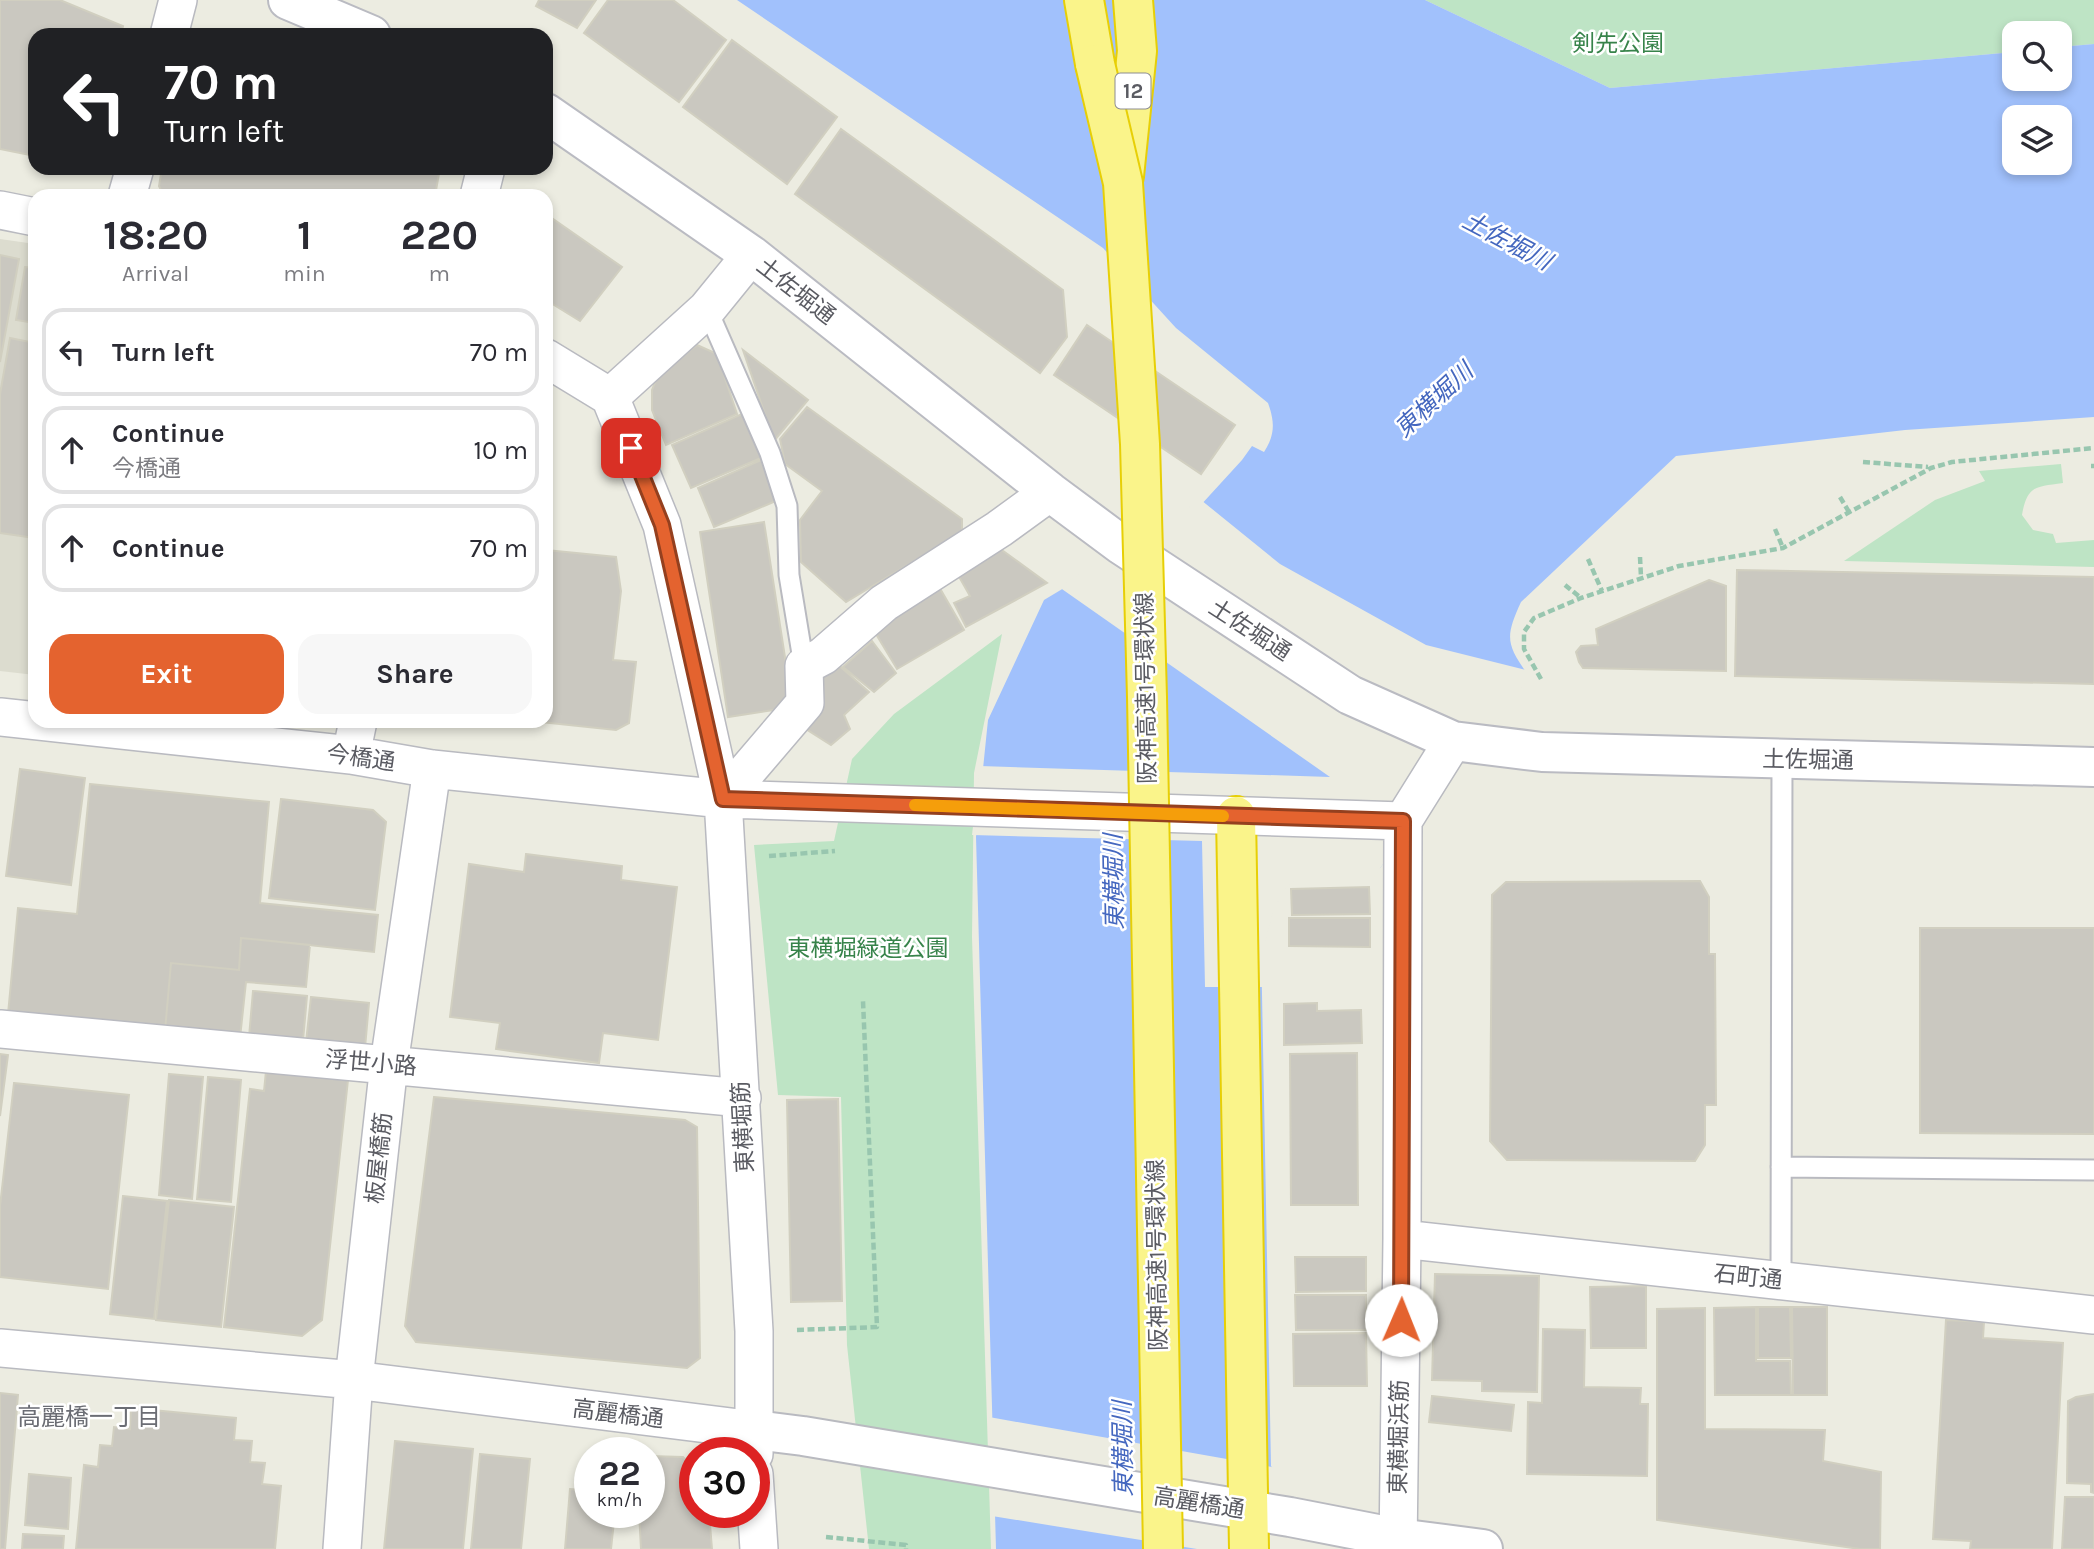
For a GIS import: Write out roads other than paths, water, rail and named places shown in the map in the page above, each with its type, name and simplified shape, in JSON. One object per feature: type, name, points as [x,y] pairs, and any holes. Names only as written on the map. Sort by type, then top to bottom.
[{"type":"highway","name":"阪神高速1号環状線","points":[[1084,0],[1095,64],[1123,183],[1140,457],[1163,1549]]},
{"type":"highway","name":"12","points":[[1123,183],[1137,51],[1133,0]]},
{"type":"highway","points":[[1236,816],[1249,1549]]},
{"type":"main road","points":[[289,0],[355,28]]},
{"type":"main road","name":"土佐堀通","points":[[553,118],[751,255],[1050,492],[1120,544],[1350,695],[1453,741],[1518,750],[1782,760],[2094,767]]},
{"type":"main road","name":"高麗橋通","points":[[770,1440],[1290,1517],[1398,1543],[1483,1549]]},
{"type":"street","points":[[171,28],[178,0]]},
{"type":"street","points":[[0,210],[28,216]]},
{"type":"street","points":[[553,362],[610,397],[708,309],[751,255]]},
{"type":"street","name":"東横堀筋","points":[[610,397],[662,525],[723,799],[754,1331],[765,1437]]},
{"type":"street","points":[[723,799],[805,703],[804,666],[823,656],[884,603],[999,529],[1050,492]]},
{"type":"street","name":"今橋通","points":[[0,718],[28,720]]},
{"type":"street","name":"今橋通","points":[[178,728],[355,738],[432,769],[723,799],[1236,816]]},
{"type":"street","points":[[1236,816],[1326,818],[1403,829],[1453,741]]},
{"type":"street","name":"板屋橋筋","points":[[342,1549],[354,1380],[389,1064],[432,769]]},
{"type":"street","name":"東横堀浜筋","points":[[1398,1543],[1403,829]]},
{"type":"street","name":"浮世小路","points":[[0,1029],[741,1098]]},
{"type":"street","name":"石町通","points":[[1402,1239],[2094,1315]]},
{"type":"street","name":"高麗橋通","points":[[0,1348],[354,1380],[751,1437]]},
{"type":"street","points":[[758,1528],[759,1549]]},
{"type":"lane","points":[[708,309],[770,453],[788,506],[789,575],[804,666]]},
{"type":"lane","points":[[1781,1280],[1782,760]]},
{"type":"lane","points":[[1781,1167],[2094,1170]]},
{"type":"water","points":[[737,0],[1425,0],[1610,88],[2002,53],[2002,91],[2072,91],[2072,46],[2094,44],[2094,417],[1905,430],[1676,456],[1521,602],[1512,624],[1510,640],[1515,655],[1528,675],[1380,868],[1296,876],[1279,891],[1261,941],[1271,1466],[1285,1486],[1285,1549],[996,1549],[976,837],[988,720],[1044,600],[1199,507],[1252,446],[1264,452],[1270,440],[1273,428],[1268,403],[1176,328],[1103,248]]},
{"type":"district","name":"高麗橋一丁目","points":[[89,1417]]},
{"type":"park label","name":"剣先公園","points":[[1618,43]]},
{"type":"park label","name":"東横堀緑道公園","points":[[868,948]]},
{"type":"water label","name":"土佐堀川","points":[[1507,241]]},
{"type":"water label","name":"東横堀川","points":[[1434,400]]},
{"type":"water label","name":"東横堀川","points":[[1114,882]]},
{"type":"water label","name":"東横堀川","points":[[1123,1449]]}]
